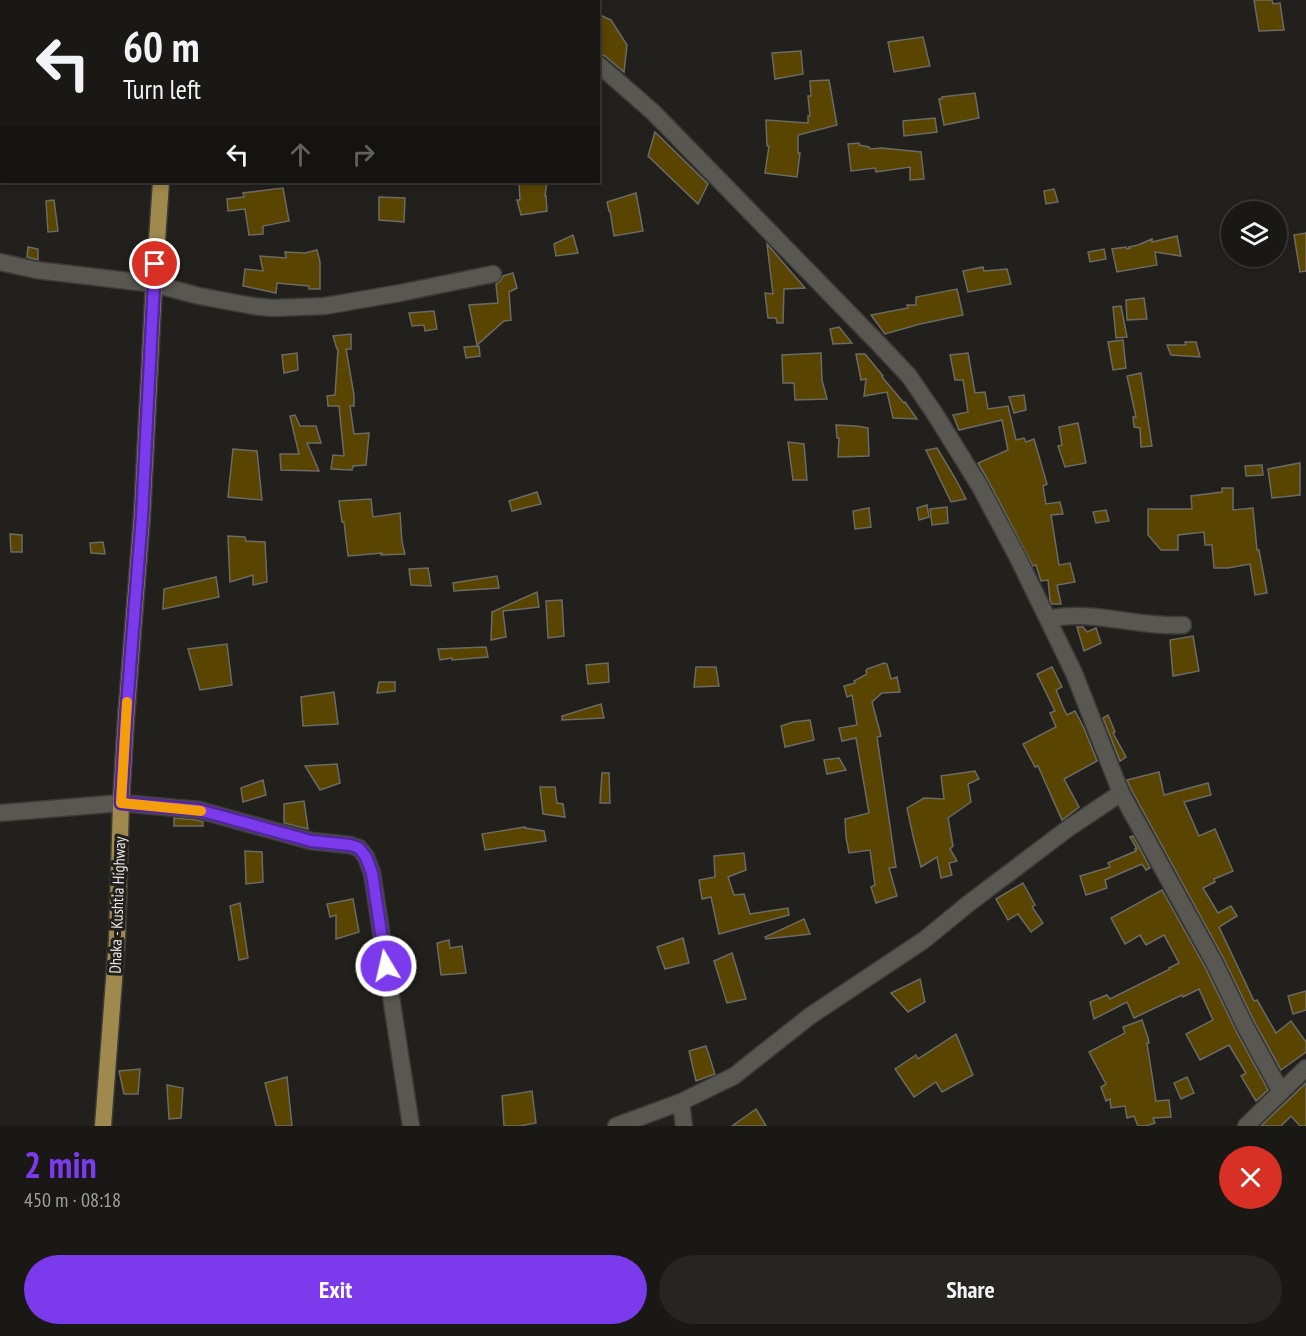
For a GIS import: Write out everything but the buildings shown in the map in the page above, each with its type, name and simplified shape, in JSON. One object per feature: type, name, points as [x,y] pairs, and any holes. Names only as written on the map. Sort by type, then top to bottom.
[{"type":"main road","name":"Dhaka - Kushtia Highway","points":[[103,1126],[117,940],[121,803],[142,516],[161,183]]},
{"type":"street","points":[[600,66],[653,112],[836,299],[909,376],[935,414],[979,485],[1017,556],[1074,674],[1121,793],[1210,954],[1245,1026],[1281,1092]]},
{"type":"street","points":[[0,262],[36,270],[154,284],[199,296],[273,308],[325,306],[493,274]]},
{"type":"street","points":[[1048,620],[1078,616],[1155,625],[1183,625]]},
{"type":"street","points":[[616,1126],[681,1102],[735,1076],[810,1016],[924,940],[1070,827],[1121,793]]},
{"type":"street","points":[[0,813],[121,803],[199,810],[311,841],[359,848],[366,857],[372,873],[411,1126]]},
{"type":"street","points":[[1246,1126],[1306,1068]]},
{"type":"street","points":[[681,1102],[684,1126]]},
{"type":"slow traffic","points":[[127,702],[121,803],[201,811]]},
{"type":"route","points":[[155,264],[142,516],[121,803],[199,810],[311,841],[359,848],[366,857],[372,873],[386,966]]}]
